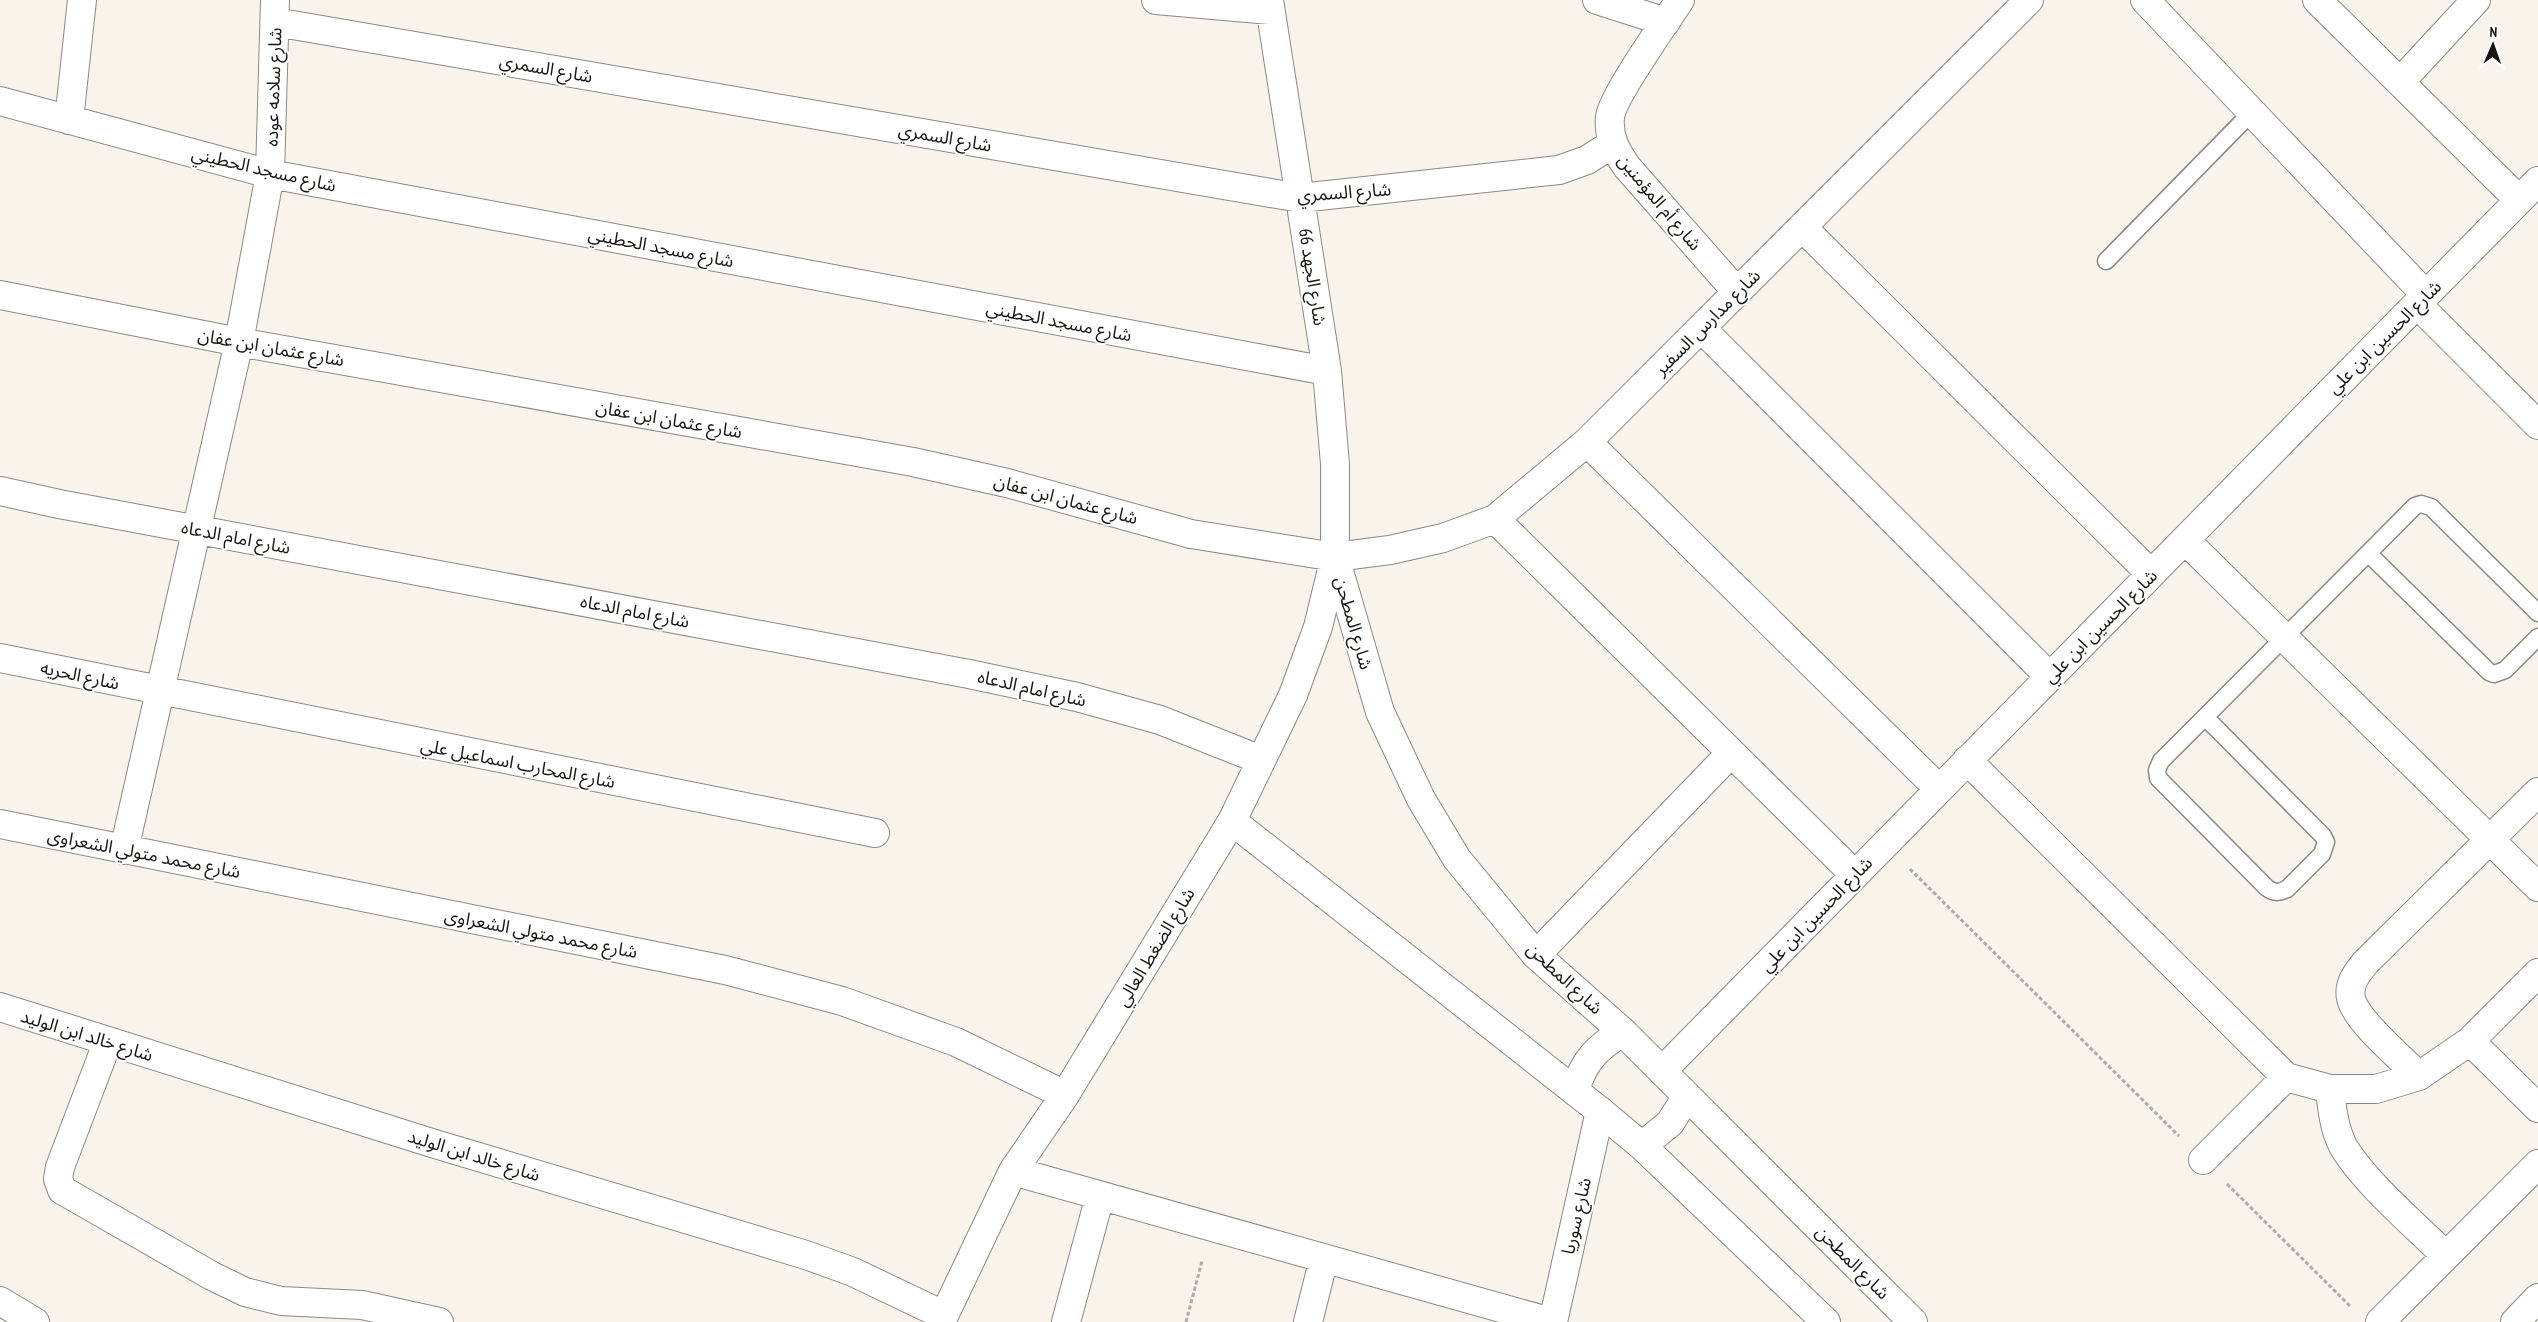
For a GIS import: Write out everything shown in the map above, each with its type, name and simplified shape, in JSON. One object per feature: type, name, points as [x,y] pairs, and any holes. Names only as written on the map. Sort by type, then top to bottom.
[{"type":"street","points":[[69,120],[82,0]]},
{"type":"street","points":[[1156,0],[1270,5]]},
{"type":"street","name":"شارع مدارس السفير","points":[[1335,557],[1390,550],[1443,538],[1495,520],[1587,442],[2029,0]]},
{"type":"street","points":[[2145,0],[2252,112],[2538,425]]},
{"type":"street","points":[[2317,0],[2519,200]]},
{"type":"street","points":[[2400,82],[2476,0]]},
{"type":"street","points":[[1601,1],[1673,11]]},
{"type":"street","name":"شارع الجهد 66","points":[[1270,5],[1327,371],[1335,464],[1335,557]]},
{"type":"street","name":"شارع السمري","points":[[275,11],[1300,198],[1559,170],[1587,160],[1612,144]]},
{"type":"street","name":"شارع سلامه عوده","points":[[124,850],[239,342],[270,174],[275,11]]},
{"type":"street","name":"شارع أم المؤمنين","points":[[1673,11],[1622,90],[1610,116],[1612,144],[1627,167],[1737,292]]},
{"type":"street","name":"شارع مسجد الحطيني","points":[[0,102],[270,174],[1327,371]]},
{"type":"street","name":"شارع الحسين ابن علي","points":[[1662,1071],[2538,181]]},
{"type":"street","points":[[1802,227],[2151,574]]},
{"type":"street","name":"شارع عثمان ابن عفان","points":[[0,295],[239,342],[913,462],[1099,507],[1191,534],[1335,557]]},
{"type":"street","points":[[1701,328],[2050,677]]},
{"type":"street","points":[[1587,442],[1939,789]]},
{"type":"street","name":"شارع امام الدعاه","points":[[0,491],[197,530],[959,672],[1077,697],[1160,720],[1261,760]]},
{"type":"street","points":[[1495,520],[1854,875]]},
{"type":"street","points":[[2185,540],[2538,887]]},
{"type":"street","name":"شارع الضغط العالي","points":[[942,1318],[1013,1171],[1065,1095],[1232,821],[1293,695],[1315,636],[1335,557]]},
{"type":"street","name":"شارع المطحن","points":[[1335,557],[1380,712],[1420,799],[1457,859],[1536,955],[1622,1032],[1913,1322]]},
{"type":"street","name":"شارع الحريه","points":[[0,658],[160,692]]},
{"type":"street","name":"شارع المحارب اسماعيل علي","points":[[160,692],[875,833]]},
{"type":"street","points":[[1536,955],[1731,753]]},
{"type":"street","points":[[1967,760],[2286,1077],[2330,1090],[2376,1089],[2419,1076],[2470,1040],[2538,973]]},
{"type":"street","points":[[2419,1076],[2356,1013],[2350,996],[2353,977],[2538,792]]},
{"type":"street","points":[[1232,821],[1575,1090],[1642,1146],[1826,1322]]},
{"type":"street","name":"شارع محمد متولي الشعراوى","points":[[0,824],[725,970],[842,1000],[956,1042],[1065,1095]]},
{"type":"street","name":"شارع خالد ابن الوليد","points":[[0,1007],[435,1144],[806,1255],[872,1280],[942,1318]]},
{"type":"street","points":[[1575,1090],[1581,1070],[1594,1053],[1607,1041],[1622,1032]]},
{"type":"street","points":[[2470,1040],[2538,1108]]},
{"type":"street","points":[[108,1041],[60,1167],[58,1179],[62,1190],[212,1276],[245,1292],[280,1301],[362,1305],[439,1322]]},
{"type":"street","points":[[2203,1160],[2286,1077]]},
{"type":"street","points":[[2330,1090],[2333,1117],[2343,1144],[2358,1168],[2446,1256]]},
{"type":"street","points":[[1642,1146],[1670,1123],[1687,1096]]},
{"type":"street","name":"شارع سوريا","points":[[1552,1322],[1600,1111]]},
{"type":"street","points":[[2380,1322],[2538,1164]]},
{"type":"street","points":[[1013,1171],[1552,1322]]},
{"type":"street","points":[[1066,1322],[1100,1196]]},
{"type":"street","points":[[1308,1322],[1324,1258]]},
{"type":"street","points":[[2514,1322],[2538,1298]]},
{"type":"street","points":[[0,1301],[35,1322]]},
{"type":"lane","points":[[2106,261],[2252,112]]},
{"type":"lane","points":[[2205,717],[2323,836],[2326,842],[2322,854],[2287,889],[2280,892],[2273,892],[2266,888],[2158,778],[2157,770],[2161,761],[2415,506],[2426,504],[2538,613]]},
{"type":"lane","points":[[2368,552],[2494,674],[2505,670],[2538,638]]},
{"type":"path","points":[[1885,844],[2352,1308]]},
{"type":"path","points":[[1186,1322],[1211,1226]]}]
